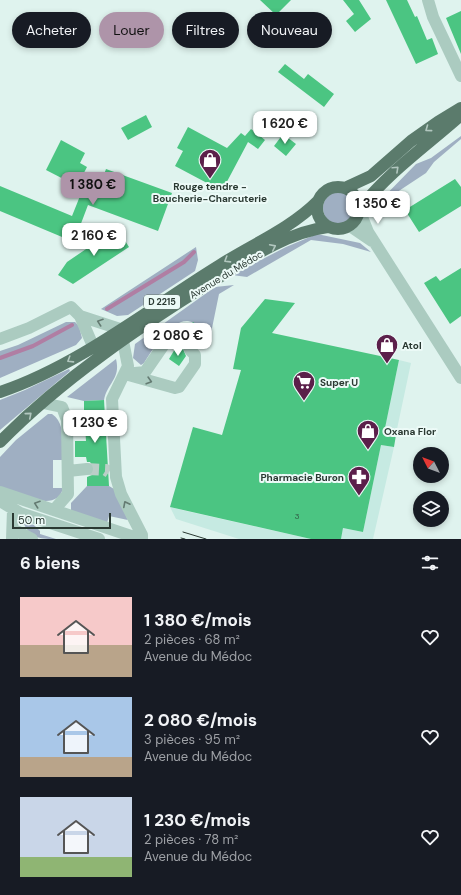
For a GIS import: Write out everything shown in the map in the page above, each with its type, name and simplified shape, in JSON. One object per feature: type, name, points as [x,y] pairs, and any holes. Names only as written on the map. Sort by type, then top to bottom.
[{"type":"main road","points":[[461,108],[438,122],[411,142],[371,176],[345,188],[331,188],[325,192],[318,201],[317,213],[324,224],[336,230],[350,226],[354,222],[360,210],[390,175],[461,115]]},
{"type":"main road","points":[[345,188],[356,196],[360,210]]},
{"type":"main road","name":"Avenue du Médoc","points":[[0,392],[64,364],[235,255],[285,228],[303,216],[318,201]]},
{"type":"main road","name":"Avenue du Médoc","points":[[0,442],[74,377],[195,292],[250,259],[294,237],[312,230],[328,227]]},
{"type":"street","points":[[428,0],[433,17],[461,76]]},
{"type":"street","points":[[360,210],[368,232],[461,378]]},
{"type":"street","points":[[350,226],[371,240],[378,248]]},
{"type":"street","points":[[0,339],[29,328],[71,307],[80,316],[93,346]]},
{"type":"street","points":[[80,316],[120,329]]},
{"type":"street","points":[[125,374],[145,372],[165,343],[173,340],[179,343]]},
{"type":"street","points":[[0,492],[141,539],[142,535],[112,475],[109,418],[112,396],[128,366],[124,341]]},
{"type":"street","points":[[125,374],[179,388],[195,364],[195,355],[190,350]]},
{"type":"street","points":[[43,403],[62,406],[67,420],[68,494],[54,510]]},
{"type":"street","points":[[67,420],[85,419]]},
{"type":"street","points":[[68,471],[87,469]]},
{"type":"street","points":[[0,501],[13,510],[99,539]]},
{"type":"street","points":[[13,510],[12,536],[32,539]]},
{"type":"shaded area","points":[[461,136],[461,139],[434,162],[426,173],[373,208],[416,164],[431,158]]},
{"type":"shaded area","points":[[336,192],[342,192],[352,199],[355,208],[354,214],[348,221],[342,224],[336,224],[326,217],[323,211],[323,205],[330,195]]},
{"type":"shaded area","points":[[317,234],[360,243],[371,252],[343,244],[311,240],[247,277],[232,275],[286,247]]},
{"type":"shaded area","points":[[196,247],[198,260],[195,271],[128,315],[117,316],[101,309]]},
{"type":"shaded area","points":[[234,285],[219,294],[211,333],[197,324],[188,321],[182,322],[169,330],[144,363],[141,365],[133,358],[135,344],[215,287]]},
{"type":"shaded area","points":[[66,322],[75,322],[79,326],[82,338],[76,345],[0,378],[0,351],[18,345]]},
{"type":"shaded area","points":[[116,359],[117,371],[104,400],[84,401],[67,397]]},
{"type":"shaded area","points":[[399,360],[411,363],[397,429],[385,427]]},
{"type":"shaded area","points":[[69,369],[70,371],[0,430],[0,400]]},
{"type":"shaded area","points":[[48,414],[52,414],[56,418],[62,435],[63,460],[53,460],[53,488],[63,488],[59,496],[53,500],[35,500],[0,487],[0,457],[16,440]]},
{"type":"shaded area","points":[[381,445],[394,447],[373,539],[341,539],[343,528],[363,532]]},
{"type":"shaded area","points":[[87,486],[109,486],[114,489],[128,520],[109,516],[107,523],[71,512],[71,503]]},
{"type":"shaded area","points":[[170,507],[311,539],[239,539],[176,519]]},
{"type":"shaded area","points":[[24,524],[34,525],[40,531],[40,534],[56,539],[37,537],[30,533]]},
{"type":"building","points":[[260,0],[291,0],[279,12],[273,12]]},
{"type":"building","points":[[343,0],[359,0],[371,19],[355,32],[346,21],[354,14]]},
{"type":"building","points":[[386,0],[407,0],[415,17],[417,16],[427,40],[432,38],[438,54],[416,64]]},
{"type":"building","points":[[461,11],[461,54],[446,18]]},
{"type":"building","points":[[285,64],[304,79],[308,74],[334,94],[324,107],[278,72]]},
{"type":"building","points":[[146,115],[152,127],[128,140],[121,128]]},
{"type":"building","points":[[188,127],[227,148],[241,133],[245,136],[251,129],[265,140],[258,149],[248,142],[222,191],[175,166],[183,151],[177,148]]},
{"type":"building","points":[[283,134],[296,144],[286,156],[274,146]]},
{"type":"building","points":[[61,140],[85,153],[80,163],[87,167],[77,186],[46,170]]},
{"type":"building","points":[[106,169],[172,193],[158,231],[88,205],[74,242],[0,211],[0,186],[72,216],[84,186],[98,191]]},
{"type":"building","points":[[455,179],[461,187],[461,206],[419,232],[405,210]]},
{"type":"building","points":[[117,228],[129,247],[73,284],[58,275],[67,262]]},
{"type":"building","points":[[461,268],[461,316],[450,324],[424,283],[436,276],[440,281]]},
{"type":"building","points":[[265,299],[295,303],[272,333],[399,360],[385,428],[397,429],[394,447],[381,445],[363,532],[343,528],[341,539],[311,539],[170,507],[193,427],[222,435],[241,370],[233,369],[241,328]]},
{"type":"building","points":[[193,322],[204,330],[194,344],[186,344],[183,337]]},
{"type":"building","points":[[175,349],[183,349],[186,356],[179,366],[169,359]]},
{"type":"building","points":[[104,400],[109,486],[87,486],[87,477],[92,475],[94,468],[90,462],[87,462],[86,457],[75,457],[75,441],[86,441],[85,426],[92,422],[91,415],[84,412],[84,401]]},
{"type":"waterway","points":[[107,309],[184,262],[194,252]]},
{"type":"waterway","points":[[0,358],[33,346],[72,325]]},
{"type":"tunnel","points":[[85,419],[106,418]]},
{"type":"tunnel","points":[[87,469],[106,470],[109,472]]},
{"type":"tram line","points":[[183,532],[206,539]]},
{"type":"tram line","points":[[181,538],[185,539]]},
{"type":"place","name":"Rouge tendre - Boucherie-Charcuterie","points":[[210,180]]},
{"type":"place","name":"Atol","points":[[387,364]]},
{"type":"place","name":"Super U","points":[[304,402]]},
{"type":"place","name":"Oxana Flor","points":[[368,450]]},
{"type":"place","name":"Pharmacie Buron","points":[[359,496]]}]
